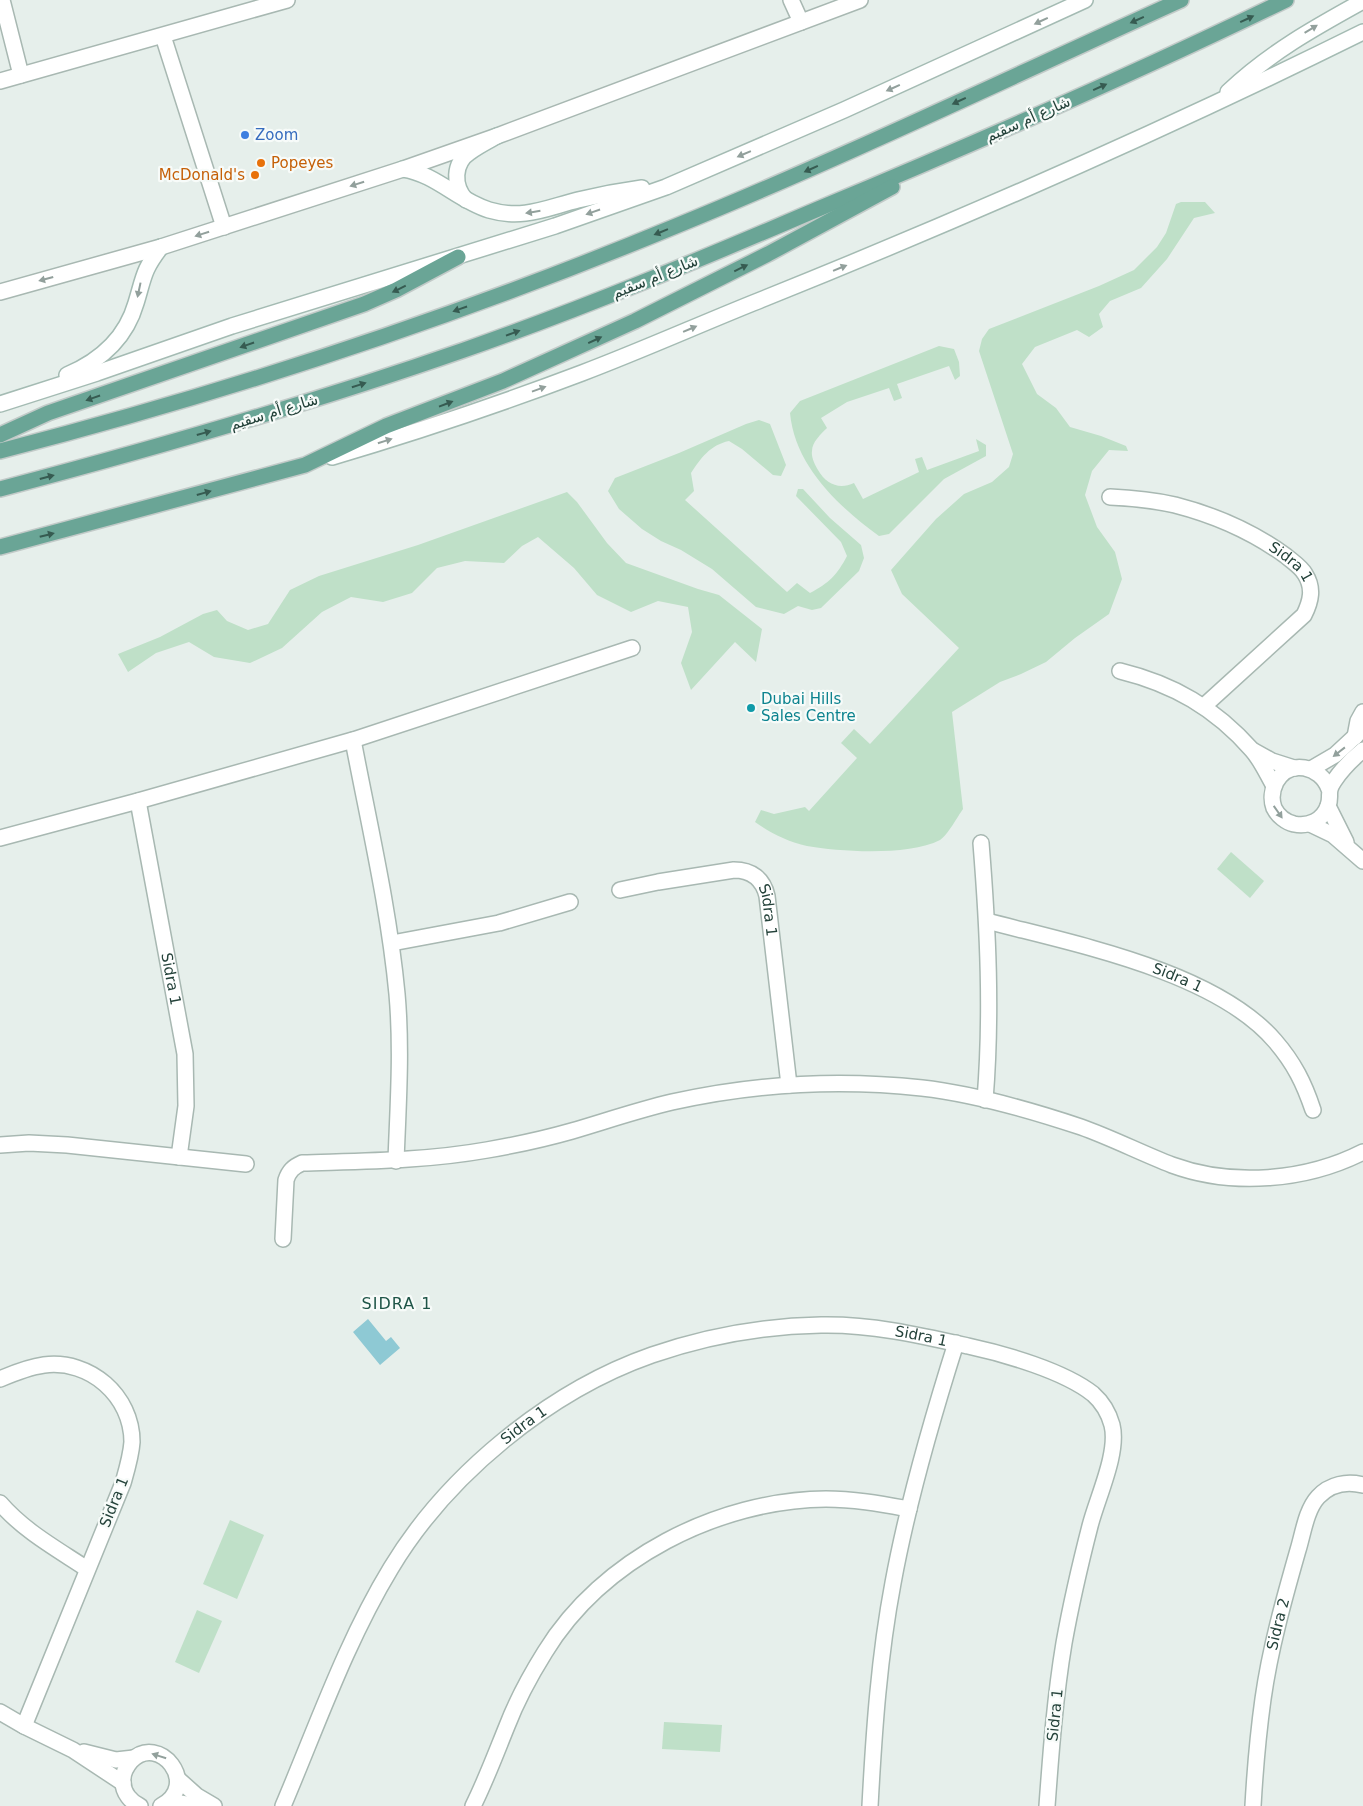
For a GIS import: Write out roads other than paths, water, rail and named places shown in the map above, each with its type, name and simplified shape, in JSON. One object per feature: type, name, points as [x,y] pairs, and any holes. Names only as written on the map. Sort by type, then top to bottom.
[{"type":"main road","points":[[0,451],[203,395],[368,342],[582,264],[860,147],[1182,0]]},
{"type":"main road","name":"شارع أم سقيم","points":[[0,489],[145,450],[285,409],[465,350],[644,283],[1023,122],[1286,0]]},
{"type":"main road","points":[[0,547],[305,465],[386,426],[503,380],[635,321],[830,222],[950,154]]},
{"type":"main road","points":[[0,435],[57,410],[364,304],[404,286],[458,257]]},
{"type":"street","points":[[2,0],[22,75]]},
{"type":"street","points":[[0,81],[287,0]]},
{"type":"street","points":[[791,0],[801,22]]},
{"type":"street","points":[[0,292],[162,248],[403,169],[497,136],[860,0]]},
{"type":"street","points":[[0,404],[242,323],[555,226],[666,187],[836,114],[1085,0]]},
{"type":"street","points":[[1218,102],[1278,50],[1323,22],[1363,1]]},
{"type":"street","points":[[305,465],[487,408],[654,345],[972,212],[1218,102],[1363,32]]},
{"type":"street","points":[[163,36],[224,227]]},
{"type":"street","points":[[1324,52],[1363,44]]},
{"type":"street","points":[[467,201],[459,190],[457,183],[456,176],[460,162],[469,152],[497,136]]},
{"type":"street","points":[[403,169],[424,174],[467,201],[498,212],[521,214],[544,210],[598,195],[666,187]]},
{"type":"street","points":[[36,393],[53,381],[93,362],[118,338],[134,310],[144,274],[162,248]]},
{"type":"street","name":"Sidra 1","points":[[1110,497],[1146,499],[1173,504],[1227,522],[1277,550],[1306,575],[1310,584],[1311,595],[1304,615],[1204,706]]},
{"type":"street","points":[[0,838],[353,740],[632,648]]},
{"type":"street","points":[[1120,671],[1155,681],[1189,696],[1204,706],[1253,750],[1272,761],[1294,768],[1311,769],[1317,772],[1326,782],[1330,800],[1324,814],[1310,824],[1289,823],[1274,808],[1272,797],[1274,786],[1278,778],[1294,768]]},
{"type":"street","points":[[1311,769],[1335,755],[1359,733],[1358,721],[1363,712]]},
{"type":"street","points":[[353,740],[392,944],[400,1070],[396,1161]]},
{"type":"street","points":[[1253,750],[1274,786]]},
{"type":"street","points":[[1329,789],[1344,768],[1363,750]]},
{"type":"street","name":"Sidra 1","points":[[138,801],[185,1054],[186,1106],[179,1157]]},
{"type":"street","points":[[1328,806],[1339,830],[1358,856]]},
{"type":"street","points":[[1310,824],[1333,835],[1358,856]]},
{"type":"street","points":[[981,843],[987,921],[989,1034],[985,1100]]},
{"type":"street","name":"Sidra 1","points":[[620,890],[734,870],[743,870],[760,879],[765,887],[767,896],[789,1085]]},
{"type":"street","points":[[392,944],[499,923],[570,902]]},
{"type":"street","name":"Sidra 1","points":[[987,921],[1126,959],[1184,981],[1220,998],[1256,1022],[1274,1040],[1290,1060],[1303,1082],[1313,1110]]},
{"type":"street","points":[[283,1239],[286,1180],[294,1166],[302,1163],[396,1161],[485,1150],[574,1130],[623,1114],[673,1102],[731,1091],[789,1085],[859,1084],[925,1088],[985,1100],[1034,1112],[1081,1128],[1174,1166],[1220,1176],[1267,1178],[1298,1174],[1328,1166],[1363,1152]]},
{"type":"street","points":[[0,1145],[67,1145],[246,1164]]},
{"type":"street","name":"Sidra 1","points":[[284,1806],[368,1608],[393,1564],[422,1523],[456,1485],[492,1450],[570,1395],[609,1373],[650,1356],[692,1343],[736,1333],[780,1327],[824,1325],[868,1327],[912,1333],[985,1350],[1052,1372],[1094,1395],[1105,1408],[1112,1424],[1114,1442],[1111,1459],[1091,1523],[1064,1643],[1056,1703],[1047,1806]]},
{"type":"street","name":"Sidra 1","points":[[870,1806],[881,1659],[893,1584],[909,1509],[939,1398],[956,1344]]},
{"type":"street","name":"Sidra 1","points":[[0,1379],[19,1371],[45,1365],[63,1365],[85,1371],[98,1378],[120,1399],[128,1419],[132,1440],[130,1462],[123,1483],[24,1726]]},
{"type":"street","name":"Sidra 2","points":[[1253,1806],[1256,1755],[1263,1698],[1291,1576],[1310,1510],[1317,1498],[1328,1489],[1341,1483],[1363,1485]]},
{"type":"street","points":[[473,1806],[525,1686],[546,1650],[572,1616],[602,1585],[636,1559],[672,1537],[709,1521],[747,1509],[786,1502],[826,1499],[866,1501],[909,1509]]},
{"type":"street","points":[[0,1504],[38,1537],[87,1569]]},
{"type":"street","points":[[0,1712],[73,1750],[116,1760],[134,1758],[145,1754],[156,1754],[167,1758],[174,1767],[178,1779],[173,1797],[163,1805]]},
{"type":"street","points":[[73,1750],[129,1798]]},
{"type":"street","points":[[129,1798],[124,1773],[134,1758]]},
{"type":"street","points":[[178,1779],[197,1796],[214,1806]]},
{"type":"street","points":[[478,1806],[482,1786]]},
{"type":"street","points":[[163,1805],[180,1803],[197,1806]]},
{"type":"water","points":[[368,1319],[386,1341],[391,1337],[400,1348],[380,1365],[353,1332]]},
{"type":"place","name":"Zoom","points":[[245,135]]},
{"type":"place","name":"Popeyes","points":[[261,163]]},
{"type":"place","name":"McDonald's","points":[[255,175]]},
{"type":"place","name":"Dubai Hills Sales Centre","points":[[751,708]]},
{"type":"district","name":"SIDRA 1","points":[[397,1303]]}]
